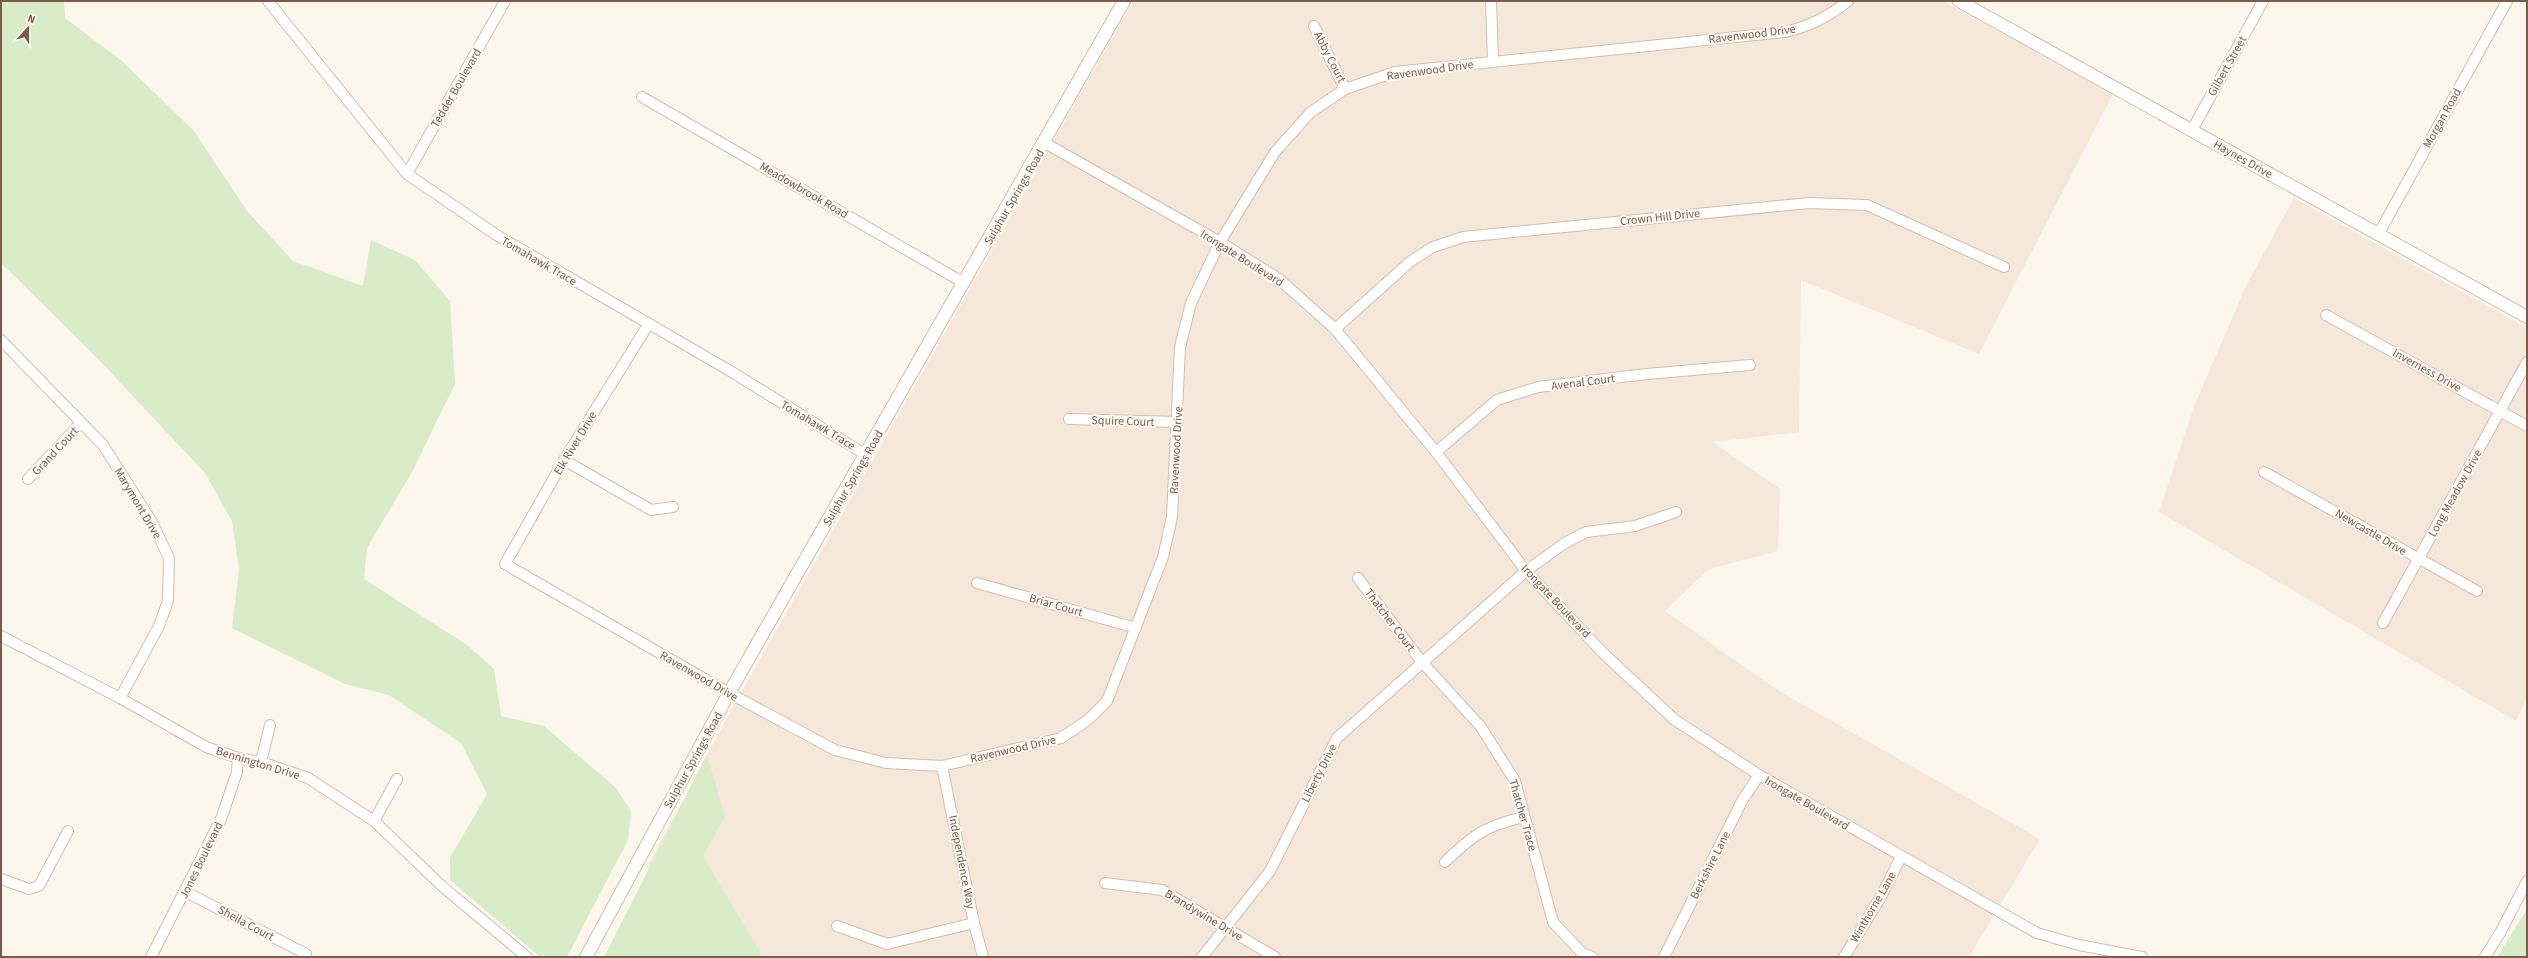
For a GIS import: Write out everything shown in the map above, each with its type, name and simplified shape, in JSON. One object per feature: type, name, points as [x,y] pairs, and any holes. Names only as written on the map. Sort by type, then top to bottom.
[{"type":"street","name":"Tomahawk Trace","points":[[268,1],[408,174],[498,236],[648,325],[732,372],[866,455]]},
{"type":"street","name":"Tedder Boulevard","points":[[408,174],[506,1]]},
{"type":"street","name":"Sulphur Springs Road","points":[[586,957],[729,693],[1045,143],[1124,1]]},
{"type":"street","points":[[1491,1],[1494,62]]},
{"type":"street","name":"Ravenwood Drive","points":[[505,564],[729,693],[835,750],[886,763],[942,766],[1061,738],[1088,720],[1107,701],[1163,556],[1172,517],[1178,422],[1180,347],[1191,303],[1220,242],[1275,152],[1311,112],[1345,88],[1395,72],[1785,32],[1808,26],[1831,15],[1848,1]]},
{"type":"street","name":"Haynes Drive","points":[[1959,1],[2527,317]]},
{"type":"street","name":"Gilbert Street","points":[[2192,130],[2263,1]]},
{"type":"street","name":"Morgan Road","points":[[2378,235],[2508,1]]},
{"type":"street","name":"Abby Court","points":[[1314,26],[1345,88]]},
{"type":"street","name":"Meadowbrook Road","points":[[642,97],[964,283]]},
{"type":"street","name":"Irongate Boulevard","points":[[1045,143],[1220,242],[1279,279],[1335,329],[1436,452],[1526,571],[1604,653],[1675,720],[1759,776],[2037,933],[2079,945],[2142,957]]},
{"type":"street","name":"Crown Hill Drive","points":[[1335,329],[1412,261],[1434,247],[1463,237],[1801,203],[1867,206],[2004,266]]},
{"type":"street","name":"Inverness Drive","points":[[2326,315],[2527,426]]},
{"type":"street","name":"Elk River Drive","points":[[505,564],[564,460],[648,325]]},
{"type":"street","name":"Marymont Drive","points":[[1,340],[107,452],[152,522],[169,558],[168,601],[159,626],[120,698]]},
{"type":"street","name":"Long Meadow Drive","points":[[2383,623],[2527,362]]},
{"type":"street","name":"Avenal Court","points":[[1436,452],[1497,400],[1538,387],[1647,374],[1750,365]]},
{"type":"street","name":"Squire Court","points":[[1069,419],[1178,422]]},
{"type":"street","name":"Grand Court","points":[[28,479],[81,423]]},
{"type":"street","points":[[564,460],[651,510],[673,507]]},
{"type":"street","name":"Newcastle Drive","points":[[2264,472],[2478,591]]},
{"type":"street","name":"Liberty Drive","points":[[1202,957],[1270,871],[1337,738],[1421,661],[1526,571],[1586,532],[1635,526],[1676,512]]},
{"type":"street","name":"Thatcher Court","points":[[1358,578],[1421,661]]},
{"type":"street","name":"Briar Court","points":[[977,582],[1136,628]]},
{"type":"street","name":"Bennington Drive","points":[[1,636],[120,698],[206,747],[238,758],[261,762],[308,778],[374,821],[442,887],[527,957]]},
{"type":"street","name":"Thatcher Trace","points":[[1421,661],[1481,727],[1515,781],[1554,922],[1582,952],[1592,957]]},
{"type":"street","points":[[261,762],[270,725]]},
{"type":"street","name":"Jones Boulevard","points":[[151,957],[186,892],[221,819],[237,772],[238,758]]},
{"type":"street","name":"Independence Way","points":[[942,766],[974,923],[983,957]]},
{"type":"street","name":"Berkshire Lane","points":[[1664,957],[1742,801],[1759,776]]},
{"type":"street","points":[[374,821],[398,778]]},
{"type":"street","points":[[1444,862],[1471,836],[1501,822],[1524,817]]},
{"type":"street","points":[[1,879],[29,889],[39,886],[68,831]]},
{"type":"street","name":"Winthorne Lane","points":[[1844,957],[1878,900],[1901,857]]},
{"type":"street","points":[[2485,957],[2500,934],[2527,881]]},
{"type":"street","name":"Brandywine Drive","points":[[1105,883],[1162,890],[1275,957]]},
{"type":"street","name":"Sheila Court","points":[[186,892],[306,954]]},
{"type":"street","points":[[837,926],[887,944],[974,923]]},
{"type":"shaded area","points":[[1133,1],[1943,1],[2113,94],[1979,354],[1801,280],[1799,432],[1713,442],[1780,489],[1778,551],[1709,569],[1665,611],[1779,691],[2040,839],[1969,957],[728,957],[657,896],[647,867],[733,707]]},
{"type":"shaded area","points":[[2294,198],[2527,328],[2527,697],[2516,721],[2159,512],[2195,404],[2247,284]]},
{"type":"green space","points":[[1,1],[64,1],[65,18],[122,61],[194,131],[247,211],[293,261],[363,286],[371,240],[415,260],[450,301],[455,384],[412,472],[367,548],[364,579],[467,645],[494,669],[501,716],[544,726],[616,788],[631,811],[628,840],[567,957],[540,957],[450,880],[450,858],[487,794],[461,743],[389,695],[345,684],[232,628],[239,570],[232,521],[205,473],[99,360],[1,263]]},
{"type":"green space","points":[[707,755],[725,816],[703,856],[763,957],[604,957]]},
{"type":"green space","points":[[2526,911],[2527,957],[2497,957]]}]
